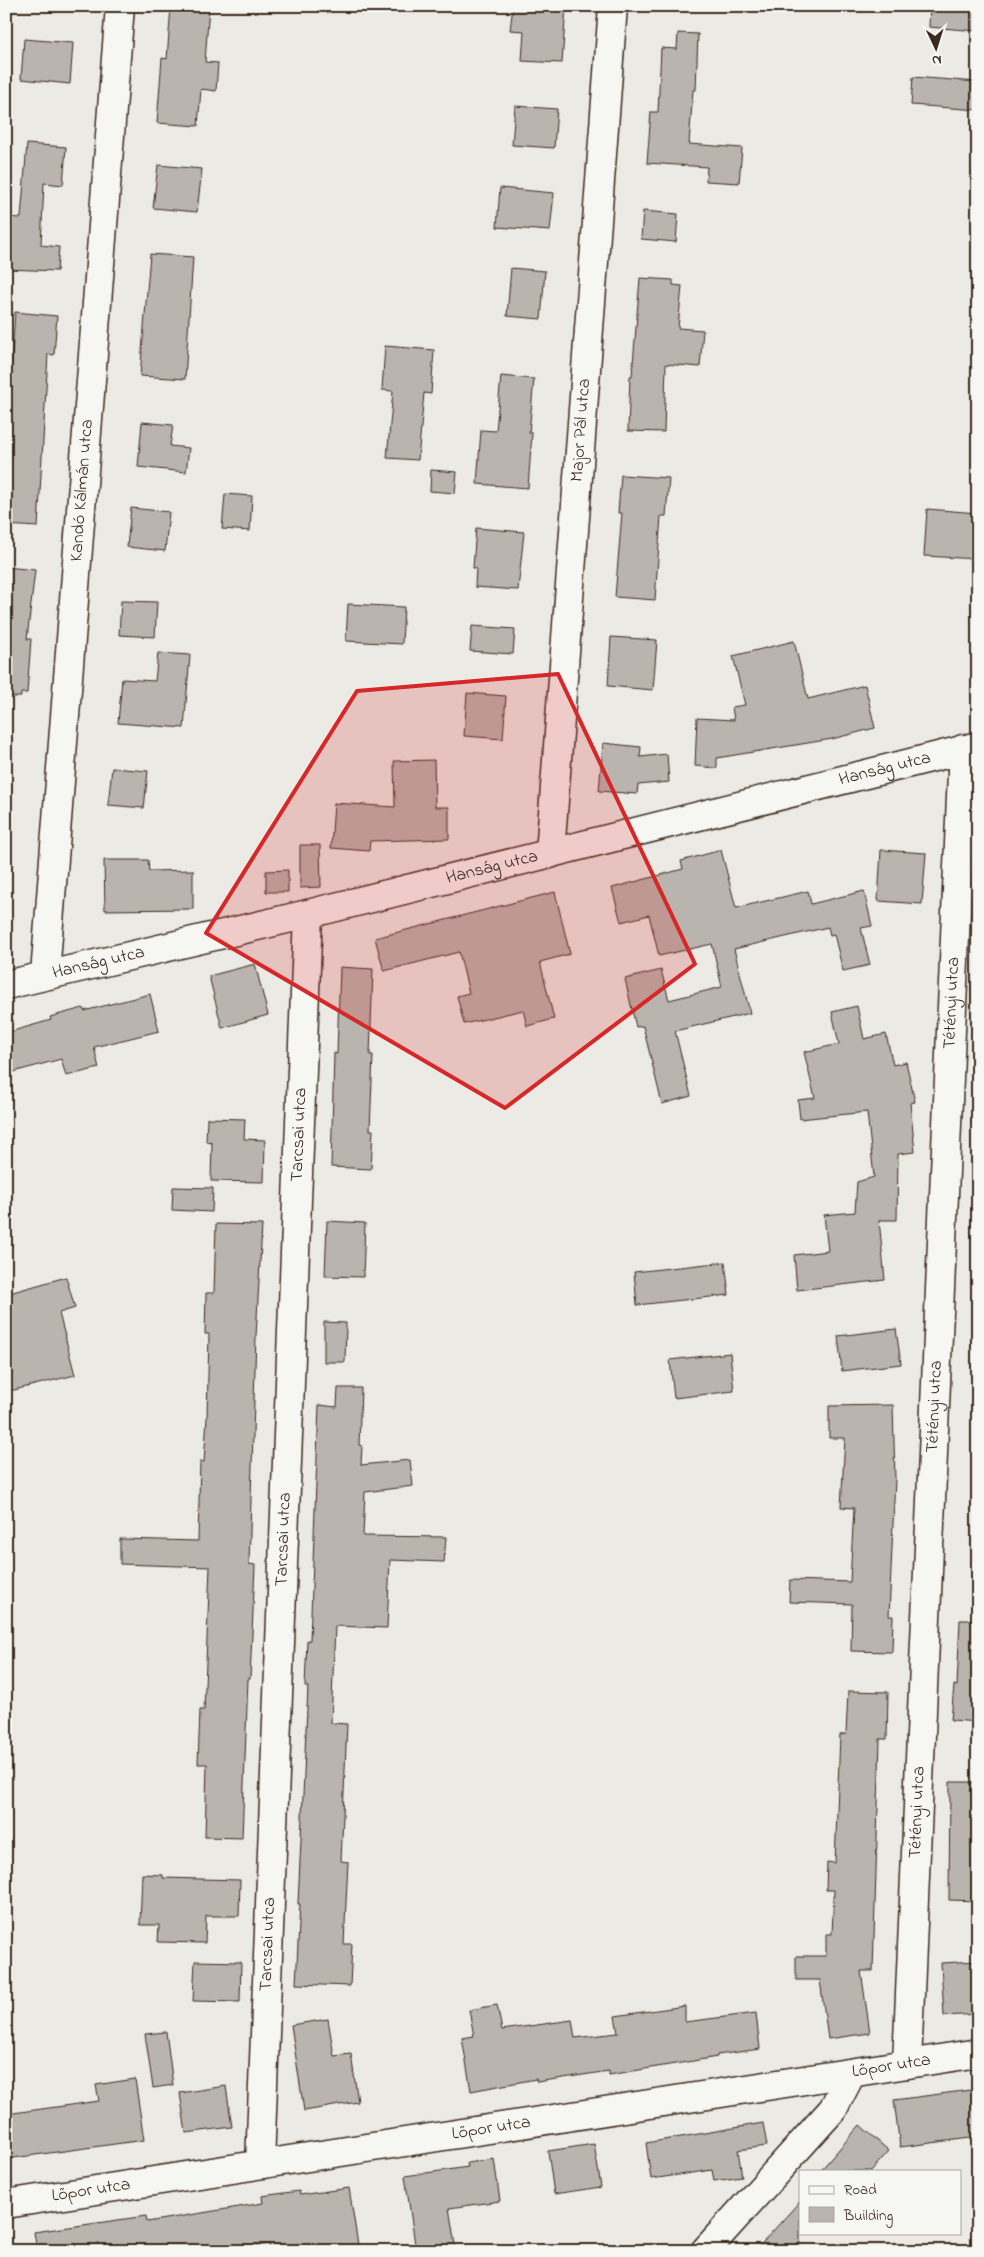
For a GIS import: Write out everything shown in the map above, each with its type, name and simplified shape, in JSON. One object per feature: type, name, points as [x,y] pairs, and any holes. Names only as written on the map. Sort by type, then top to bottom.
[{"type":"street","name":"Kandó Kálmán utca","points":[[45,975],[120,6]]},
{"type":"street","name":"Major Pál utca","points":[[550,854],[613,6]]},
{"type":"street","name":"Hanság utca","points":[[6,985],[308,914],[970,747]]},
{"type":"street","name":"Tétényi utca","points":[[907,2064],[970,747]]},
{"type":"street","name":"Tarcsai utca","points":[[260,2164],[308,914]]},
{"type":"street","name":"Lőpor utca","points":[[6,2204],[978,2054]]},
{"type":"street","points":[[705,2251],[833,2109],[851,2074]]},
{"type":"highlighted area","points":[[558,674],[695,964],[505,1108],[206,933],[357,691]]},
{"type":"building","points":[[171,6],[209,6],[205,62],[218,63],[216,91],[201,89],[198,126],[157,123],[162,58],[167,59]]},
{"type":"building","points":[[513,6],[566,6],[562,63],[522,61],[524,31],[510,30]]},
{"type":"building","points":[[930,6],[978,6],[978,31],[929,27]]},
{"type":"building","points":[[678,33],[698,34],[696,90],[693,90],[689,144],[742,148],[739,183],[706,181],[707,167],[647,163],[651,112],[658,112],[661,48],[677,49]]},
{"type":"building","points":[[24,39],[73,43],[70,84],[21,79]]},
{"type":"building","points":[[913,77],[978,82],[978,110],[911,105]]},
{"type":"building","points":[[515,106],[557,109],[554,148],[512,145]]},
{"type":"building","points":[[27,144],[66,147],[63,185],[44,183],[41,245],[59,247],[57,271],[6,269],[6,217],[21,218]]},
{"type":"building","points":[[158,165],[202,169],[197,212],[153,208]]},
{"type":"building","points":[[500,188],[554,193],[550,231],[497,227]]},
{"type":"building","points":[[643,211],[678,214],[676,242],[641,239]]},
{"type":"building","points":[[150,254],[193,257],[185,379],[140,376]]},
{"type":"building","points":[[511,268],[545,271],[541,319],[507,316]]},
{"type":"building","points":[[640,278],[673,280],[673,285],[682,286],[678,328],[703,330],[700,367],[666,364],[664,432],[628,431],[630,376],[632,376]]},
{"type":"building","points":[[15,312],[57,316],[54,355],[48,354],[38,527],[6,525],[6,383],[10,383]]},
{"type":"building","points":[[385,346],[434,350],[431,394],[424,393],[418,460],[387,458],[393,391],[382,390]]},
{"type":"building","points":[[501,376],[534,379],[529,433],[532,433],[528,488],[477,484],[481,430],[496,431]]},
{"type":"building","points":[[142,422],[173,425],[170,446],[189,448],[186,472],[138,467]]},
{"type":"building","points":[[431,470],[457,472],[455,493],[430,491]]},
{"type":"building","points":[[621,475],[669,478],[666,516],[661,516],[655,600],[615,597],[622,513],[618,513]]},
{"type":"building","points":[[225,494],[252,496],[250,531],[222,529]]},
{"type":"building","points":[[131,508],[169,512],[165,551],[127,547]]},
{"type":"building","points":[[927,509],[978,513],[978,559],[924,556]]},
{"type":"building","points":[[476,528],[524,532],[518,590],[475,587],[476,568],[473,568]]},
{"type":"building","points":[[6,567],[35,570],[27,639],[31,639],[27,693],[21,693],[21,697],[6,697]]},
{"type":"building","points":[[121,601],[157,602],[155,637],[119,635]]},
{"type":"building","points":[[348,604],[404,607],[402,644],[346,641]]},
{"type":"building","points":[[472,626],[515,629],[513,654],[470,651]]},
{"type":"building","points":[[611,637],[657,640],[653,690],[608,686]]},
{"type":"building","points":[[794,641],[808,699],[865,685],[875,728],[832,739],[717,758],[717,768],[695,766],[697,718],[734,720],[732,707],[745,705],[733,656]]},
{"type":"building","points":[[158,653],[190,655],[184,728],[118,723],[122,679],[155,681]]},
{"type":"building","points":[[467,693],[506,696],[503,739],[464,736]]},
{"type":"building","points":[[603,743],[641,747],[640,757],[667,754],[669,782],[638,785],[637,794],[599,791]]},
{"type":"building","points":[[434,760],[435,807],[449,807],[449,839],[370,841],[369,851],[331,848],[334,803],[395,807],[394,761]]},
{"type":"building","points":[[112,768],[148,771],[144,808],[108,805]]},
{"type":"building","points":[[300,845],[320,845],[321,887],[300,888]]},
{"type":"building","points":[[721,850],[736,908],[808,891],[811,904],[864,891],[872,926],[861,928],[870,965],[843,971],[834,934],[830,935],[828,927],[734,949],[750,1013],[675,1031],[691,1096],[662,1104],[643,1026],[636,1027],[625,979],[661,970],[669,1000],[722,987],[712,944],[659,956],[649,915],[621,922],[612,888],[683,869],[681,861]]},
{"type":"building","points":[[881,850],[926,853],[922,904],[878,901]]},
{"type":"building","points":[[104,860],[148,860],[149,871],[193,870],[193,909],[105,910]]},
{"type":"building","points":[[288,870],[288,892],[266,892],[266,871]]},
{"type":"building","points":[[555,892],[570,954],[540,962],[554,1019],[527,1026],[523,1010],[464,1024],[457,996],[469,993],[459,952],[384,971],[375,938]]},
{"type":"building","points":[[255,964],[268,1015],[222,1028],[209,976]]},
{"type":"building","points":[[340,967],[373,969],[370,1055],[373,1055],[370,1130],[373,1130],[371,1169],[331,1167],[334,1053],[337,1054]]},
{"type":"building","points":[[150,994],[159,1031],[94,1047],[99,1068],[66,1076],[61,1059],[6,1074],[6,1033],[51,1020],[50,1017],[83,1008],[84,1011]]},
{"type":"building","points":[[857,1006],[864,1039],[886,1034],[893,1065],[906,1062],[915,1102],[910,1103],[915,1152],[898,1154],[897,1220],[879,1220],[885,1280],[797,1290],[794,1255],[828,1251],[824,1215],[855,1212],[857,1182],[874,1177],[867,1112],[800,1119],[798,1100],[815,1098],[804,1052],[839,1044],[832,1012]]},
{"type":"building","points":[[207,1118],[245,1119],[244,1139],[265,1140],[264,1182],[211,1181],[212,1143],[206,1142]]},
{"type":"building","points":[[173,1187],[213,1188],[212,1212],[172,1210]]},
{"type":"building","points":[[327,1221],[365,1223],[363,1277],[325,1276]]},
{"type":"building","points":[[216,1224],[262,1225],[256,1336],[249,1564],[255,1565],[250,1679],[248,1679],[242,1838],[205,1837],[207,1764],[198,1764],[200,1710],[204,1710],[210,1567],[120,1564],[120,1539],[198,1541],[200,1462],[204,1462],[207,1418],[209,1334],[205,1334],[206,1293],[214,1293]]},
{"type":"building","points":[[725,1262],[729,1295],[637,1305],[634,1272]]},
{"type":"building","points":[[66,1277],[75,1308],[59,1313],[75,1375],[6,1392],[6,1294]]},
{"type":"building","points":[[324,1322],[346,1323],[345,1362],[324,1362]]},
{"type":"building","points":[[896,1329],[901,1364],[842,1371],[838,1336]]},
{"type":"building","points":[[730,1353],[734,1391],[674,1398],[670,1360]]},
{"type":"building","points":[[338,1388],[361,1388],[359,1445],[362,1446],[361,1465],[410,1460],[413,1486],[365,1492],[363,1536],[446,1537],[444,1562],[390,1560],[387,1628],[335,1626],[331,1723],[347,1724],[341,1861],[348,1862],[344,1944],[352,1944],[350,1986],[296,1984],[308,1687],[305,1687],[307,1640],[310,1640],[319,1405],[337,1407]]},
{"type":"building","points":[[893,1405],[895,1478],[889,1616],[893,1616],[892,1652],[851,1651],[852,1604],[789,1602],[790,1580],[850,1582],[854,1508],[841,1507],[845,1438],[829,1438],[829,1406]]},
{"type":"building","points":[[960,1620],[978,1620],[978,1722],[951,1720],[954,1685],[957,1686]]},
{"type":"building","points":[[848,1691],[888,1692],[887,1739],[880,1739],[873,1971],[861,1971],[870,2033],[828,2039],[820,1980],[796,1980],[796,1956],[826,1956],[826,1934],[832,1934],[834,1890],[826,1890],[827,1862],[835,1863],[840,1735],[846,1734]]},
{"type":"building","points":[[950,1782],[978,1782],[978,1901],[949,1900]]},
{"type":"building","points":[[142,1874],[163,1875],[163,1878],[240,1880],[239,1916],[206,1916],[205,1943],[158,1942],[159,1925],[140,1925]]},
{"type":"building","points":[[195,1961],[241,1962],[240,2002],[193,2001]]},
{"type":"building","points":[[978,1961],[978,2014],[944,2016],[941,1963]]},
{"type":"building","points":[[497,2005],[502,2030],[572,2020],[575,2038],[618,2033],[615,2016],[685,2006],[685,2022],[756,2013],[760,2049],[609,2075],[609,2071],[537,2082],[536,2079],[471,2091],[462,2038],[474,2036],[469,2010]]},
{"type":"building","points":[[328,2019],[334,2056],[351,2054],[358,2102],[304,2111],[291,2025]]},
{"type":"building","points":[[166,2032],[173,2085],[153,2088],[145,2034]]},
{"type":"building","points":[[135,2079],[144,2140],[6,2159],[6,2114],[99,2101],[96,2085]]},
{"type":"building","points":[[226,2086],[232,2127],[186,2133],[180,2093]]},
{"type":"building","points":[[978,2089],[978,2137],[900,2147],[894,2100]]},
{"type":"building","points":[[763,2123],[767,2146],[738,2150],[742,2177],[714,2181],[712,2170],[651,2179],[646,2143]]},
{"type":"building","points":[[860,2125],[889,2151],[872,2170],[821,2170]]},
{"type":"building","points":[[594,2144],[601,2187],[554,2194],[548,2151]]},
{"type":"building","points":[[494,2159],[500,2201],[449,2208],[456,2251],[416,2251],[405,2176],[468,2167],[467,2163]]},
{"type":"building","points":[[349,2188],[359,2251],[270,2251],[269,2244],[227,2251],[37,2251],[34,2232],[146,2216],[147,2222],[263,2203],[262,2196],[299,2191],[300,2195]]},
{"type":"building","points":[[799,2202],[800,2251],[755,2251]]}]
